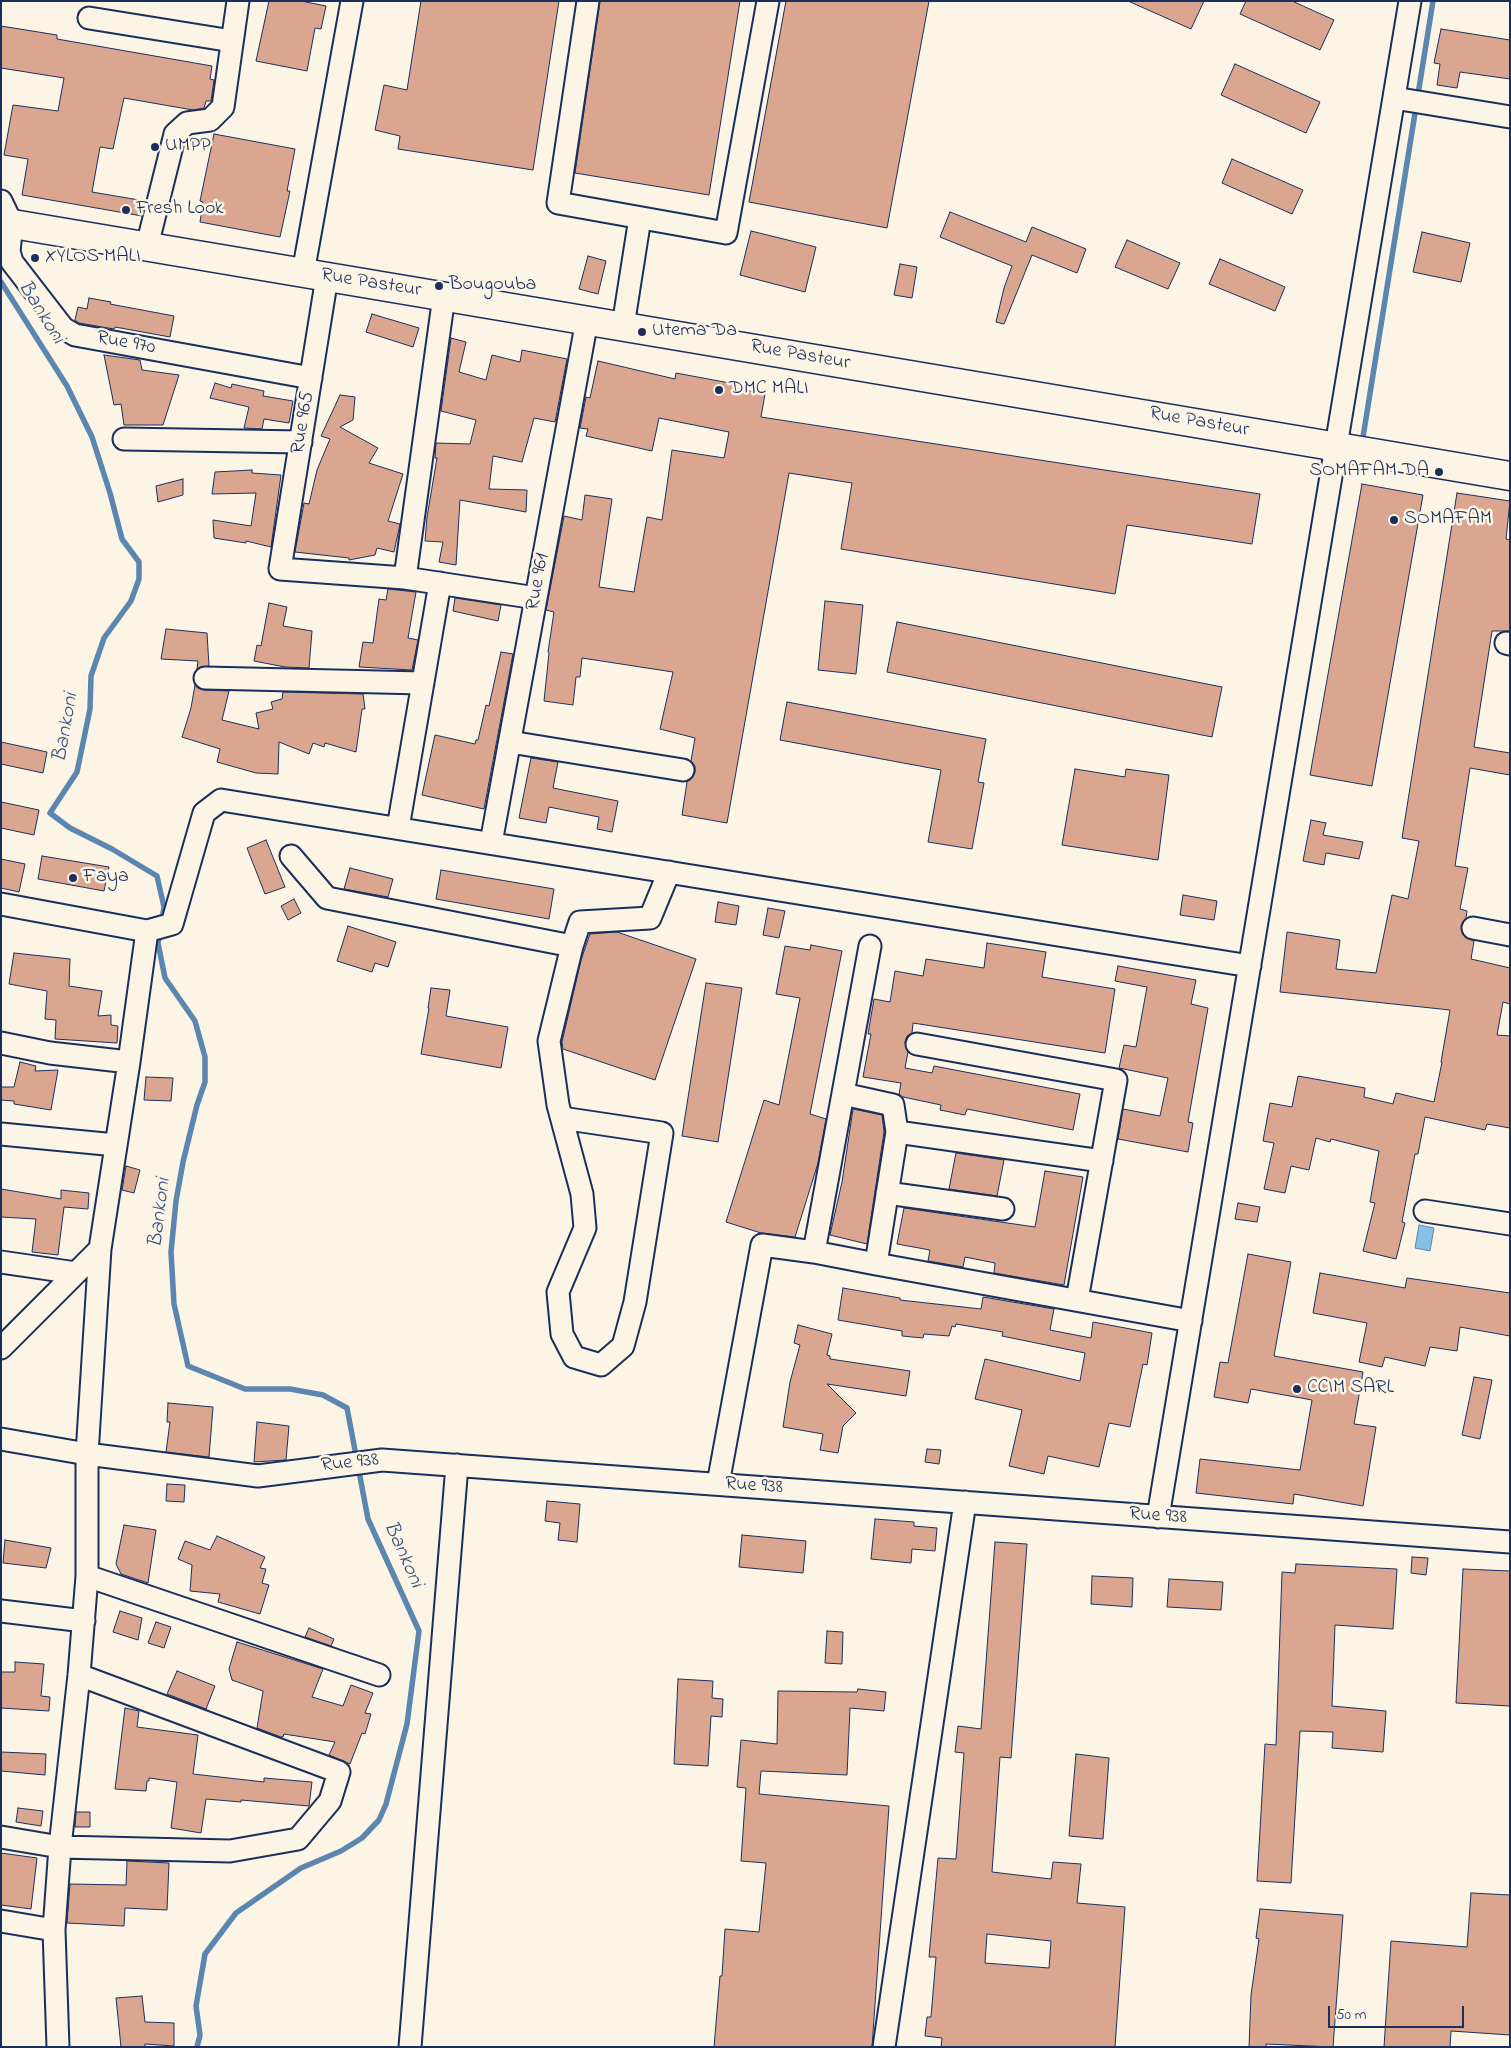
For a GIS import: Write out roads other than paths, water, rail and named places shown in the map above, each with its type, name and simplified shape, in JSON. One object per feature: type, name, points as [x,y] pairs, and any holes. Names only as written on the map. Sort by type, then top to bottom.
[{"type":"main road","name":"Rue Pasteur","points":[[5,216],[147,246],[1510,476]]},
{"type":"street","points":[[147,246],[175,134],[187,123],[210,120],[223,106],[238,1]]},
{"type":"street","name":"Rue 965","points":[[352,1],[315,275],[311,378],[280,569],[404,578]]},
{"type":"street","points":[[588,1],[558,203],[726,233],[768,1]]},
{"type":"street","points":[[1158,1517],[1410,1]]},
{"type":"street","points":[[89,18],[232,41]]},
{"type":"street","points":[[1394,98],[1510,118]]},
{"type":"street","name":"Rue 970","points":[[5,216],[12,262],[63,328],[69,332],[75,335],[311,378]]},
{"type":"street","points":[[623,326],[640,218]]},
{"type":"street","points":[[444,296],[404,578],[536,598]]},
{"type":"street","name":"Rue 961","points":[[491,843],[587,320]]},
{"type":"street","points":[[124,439],[301,442]]},
{"type":"street","points":[[398,828],[440,583]]},
{"type":"street","points":[[205,678],[423,683]]},
{"type":"street","points":[[510,742],[683,770]]},
{"type":"street","points":[[1,904],[147,931],[172,924],[204,814],[221,800],[1250,966]]},
{"type":"street","points":[[291,856],[327,898],[572,946]]},
{"type":"street","points":[[562,1118],[662,1133],[635,1302],[623,1346],[601,1365],[574,1357],[562,1334],[558,1292],[585,1228],[582,1194],[558,1105],[549,1040],[572,946],[580,922],[650,918],[669,872]]},
{"type":"street","points":[[1473,928],[1510,935]]},
{"type":"street","points":[[58,2047],[54,1930],[60,1848],[84,1621],[87,1576],[87,1454],[100,1249],[147,931]]},
{"type":"street","points":[[814,1252],[870,946]]},
{"type":"street","points":[[1,1042],[50,1053],[129,1062]]},
{"type":"street","points":[[917,1044],[1116,1080],[1077,1300]]},
{"type":"street","points":[[843,1094],[893,1105],[897,1132],[876,1264]]},
{"type":"street","points":[[897,1132],[1102,1161]]},
{"type":"street","points":[[1,1134],[116,1145]]},
{"type":"street","points":[[887,1193],[1003,1209]]},
{"type":"street","points":[[1425,1211],[1510,1224]]},
{"type":"street","points":[[718,1484],[762,1245],[814,1252],[1191,1321]]},
{"type":"street","points":[[1,1348],[100,1249]]},
{"type":"street","points":[[1,1262],[76,1273]]},
{"type":"street","name":"Rue 938","points":[[1,1439],[87,1454],[258,1476],[382,1460],[1510,1542]]},
{"type":"street","points":[[410,2047],[457,1465]]},
{"type":"street","points":[[884,2047],[965,1502]]},
{"type":"street","points":[[87,1576],[379,1676]]},
{"type":"street","points":[[1,1611],[84,1621]]},
{"type":"street","points":[[1,1837],[60,1848],[230,1851],[298,1839],[330,1801],[339,1772],[79,1675]]},
{"type":"street","points":[[1,1921],[54,1930]]},
{"type":"water","points":[[1419,1225],[1434,1228],[1430,1251],[1415,1248]]},
{"type":"waterway","points":[[1363,437],[1433,1]]},
{"type":"waterway","name":"Bankoni","points":[[1,282],[67,386],[92,437],[122,539],[139,562],[139,579],[131,601],[104,638],[91,676],[90,709],[77,772],[50,813],[70,828],[112,849],[157,876],[164,907],[162,921]]},
{"type":"waterway","name":"Bankoni","points":[[160,933],[158,943],[165,978],[195,1021],[205,1057],[205,1082],[197,1105],[183,1162],[176,1201],[171,1252],[174,1304],[188,1366],[245,1389],[290,1389],[323,1395],[347,1408],[368,1519],[419,1631],[407,1724],[386,1804],[379,1820],[362,1838],[341,1851],[301,1868],[236,1913],[205,1954],[196,2006],[200,2035],[197,2047]]},
{"type":"place","name":"UMPP","points":[[155,147]]},
{"type":"place","name":"Fresh Look","points":[[126,210]]},
{"type":"place","name":"XYLOS MALI","points":[[35,258]]},
{"type":"place","name":"Bougouba","points":[[439,286]]},
{"type":"place","name":"Utema Da","points":[[642,332]]},
{"type":"place","name":"DMC MALI","points":[[719,390]]},
{"type":"place","name":"SOMAFAM DA","points":[[1439,472]]},
{"type":"place","name":"SOMAFAM","points":[[1394,520]]},
{"type":"place","name":"Faya","points":[[73,878]]},
{"type":"place","name":"CCIM SARL","points":[[1297,1389]]}]
